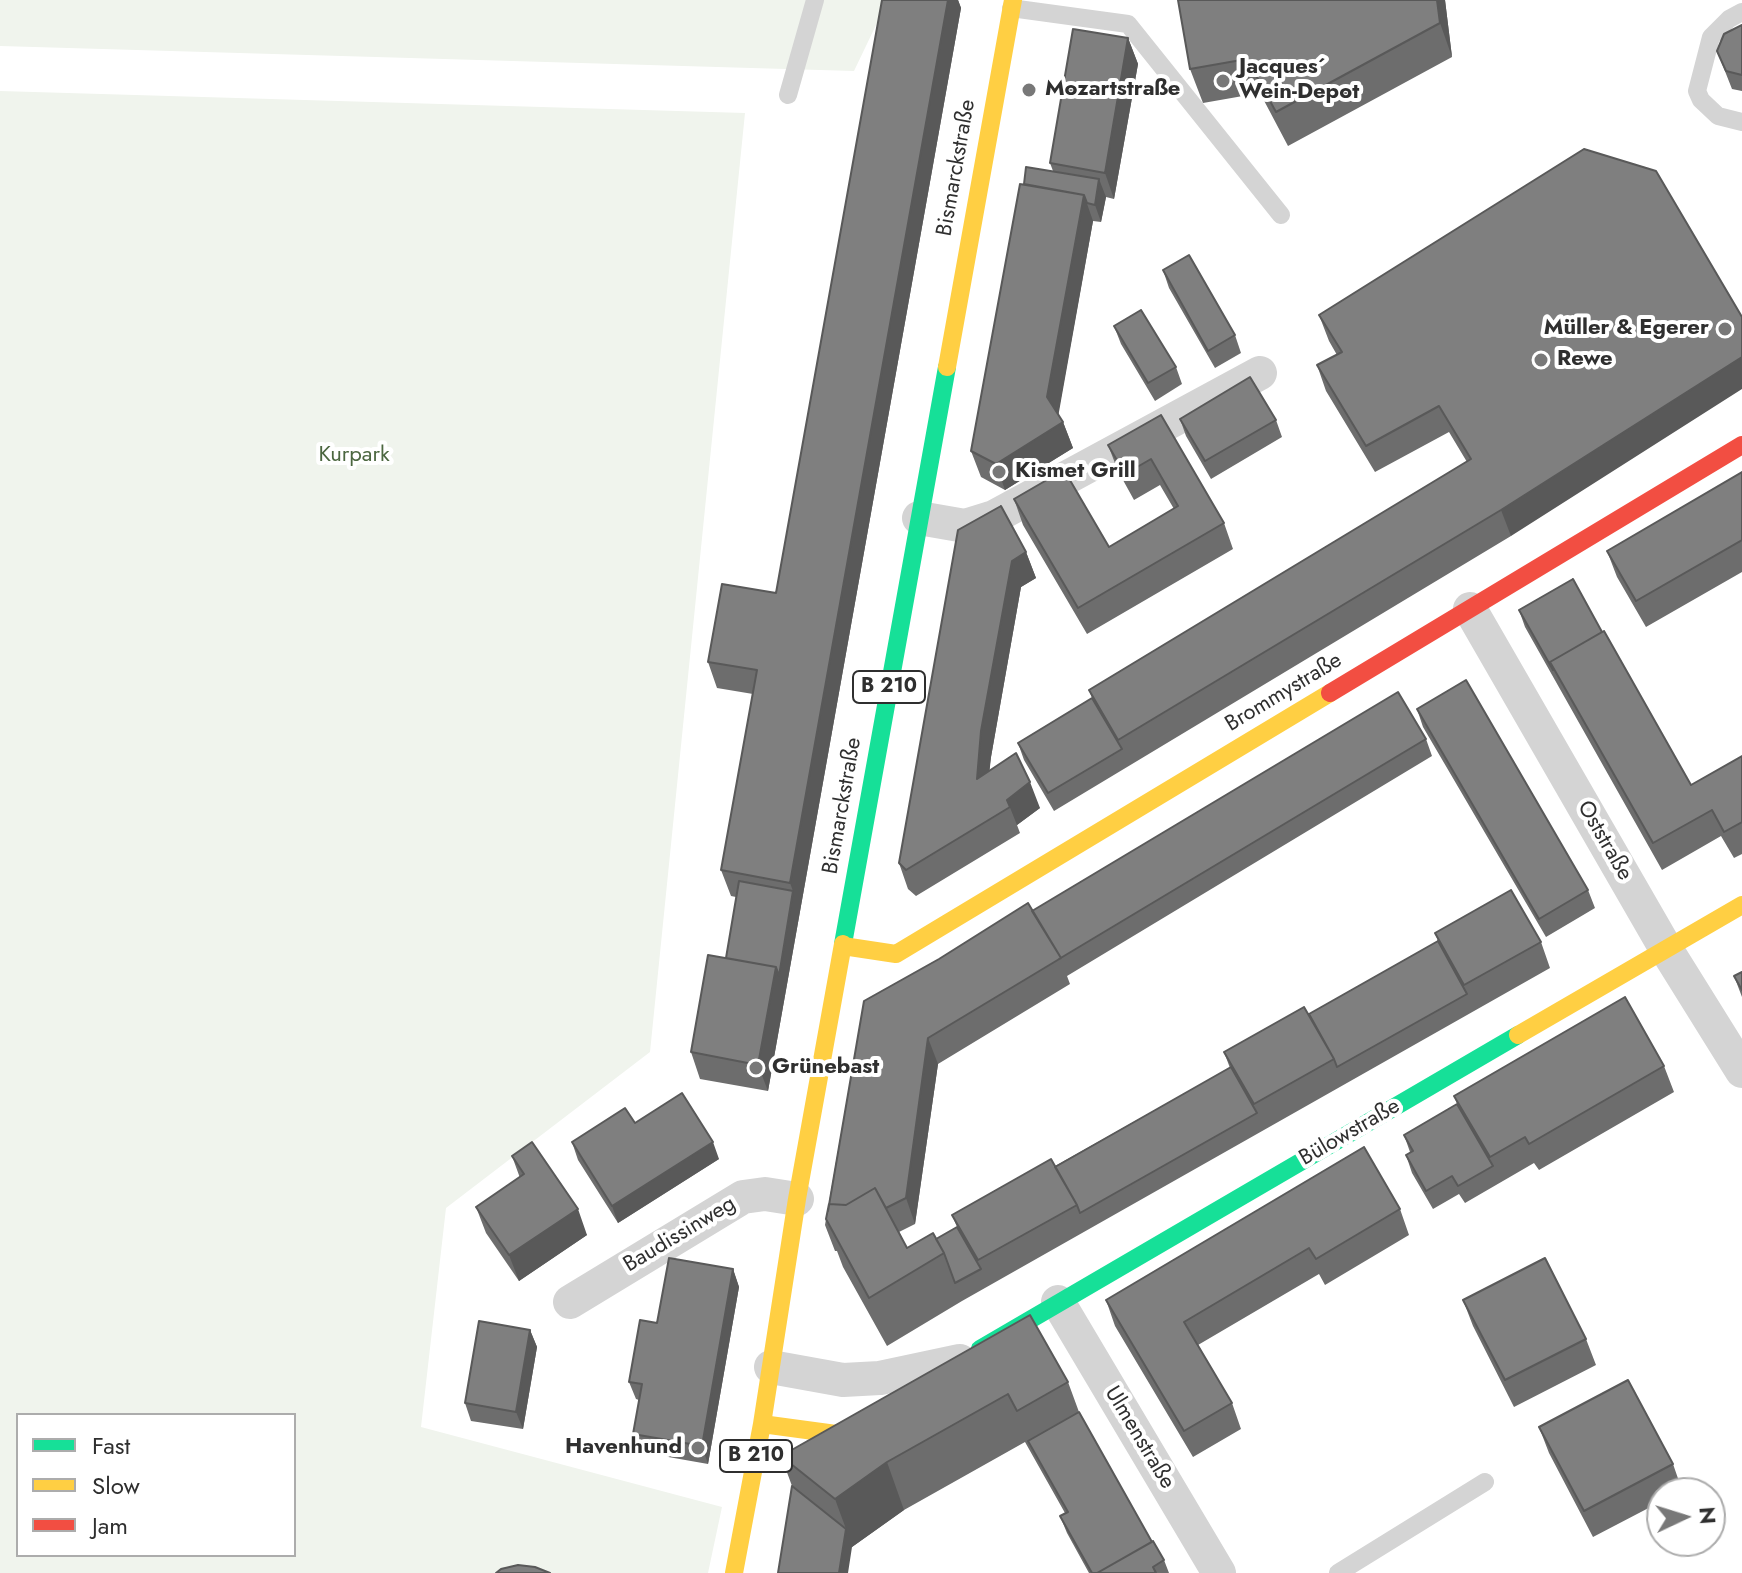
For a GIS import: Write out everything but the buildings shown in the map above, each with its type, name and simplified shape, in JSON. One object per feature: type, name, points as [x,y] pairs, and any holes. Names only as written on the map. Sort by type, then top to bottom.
[{"type":"street","name":"Bismarckstraße","points":[[734,1573],[762,1424],[797,1199],[1012,4]]},
{"type":"street","points":[[919,518],[965,526],[994,517],[1260,373]]},
{"type":"street","name":"Brommystraße","points":[[843,946],[896,954],[1742,445]]},
{"type":"street","name":"Oststraße","points":[[1470,609],[1666,949],[1742,1071]]},
{"type":"street","name":"Bülowstraße","points":[[925,1389],[960,1361],[1058,1302],[1742,905]]},
{"type":"street","name":"Baudissinweg","points":[[570,1302],[743,1197],[765,1194],[797,1199]]},
{"type":"street","name":"Ulmenstraße","points":[[1058,1302],[1219,1573]]},
{"type":"street","name":"Bülowstraße","points":[[771,1367],[843,1380],[880,1378],[960,1361]]},
{"type":"street","points":[[762,1424],[836,1434],[862,1430],[902,1408]]},
{"type":"lane","points":[[788,95],[815,0]]},
{"type":"lane","points":[[1012,4],[1128,24],[1281,215]]},
{"type":"lane","points":[[1742,12],[1729,19],[1711,37],[1697,91],[1701,100],[1718,116],[1742,122]]},
{"type":"lane","points":[[1338,1573],[1485,1482]]},
{"type":"green space","points":[[0,0],[888,0],[854,71],[0,46]]},
{"type":"green space","name":"Kurpark","points":[[0,91],[745,113],[650,1052],[446,1208],[421,1427],[722,1507],[708,1573],[0,1573]]},
{"type":"traffic: fast","points":[[843,944],[947,367]]},
{"type":"traffic: fast","points":[[980,1349],[1518,1035]]},
{"type":"traffic: slow","points":[[947,367],[1013,0]]},
{"type":"traffic: slow","points":[[843,946],[896,954],[1330,693]]},
{"type":"traffic: slow","points":[[1518,1035],[1742,905]]},
{"type":"traffic: slow","points":[[734,1573],[843,944]]},
{"type":"traffic: slow","points":[[762,1424],[836,1434],[862,1430],[880,1422]]},
{"type":"traffic: jam","points":[[1330,693],[1742,445]]},
{"type":"place","name":"Jacques´ Wein-Depot","points":[[1223,81]]},
{"type":"place","name":"Mozartstraße","points":[[1029,90]]},
{"type":"place","name":"Müller & Egerer","points":[[1725,329]]},
{"type":"place","name":"Rewe","points":[[1541,360]]},
{"type":"place","name":"Kismet Grill","points":[[999,472]]},
{"type":"place","name":"Grünebast","points":[[756,1068]]},
{"type":"place","name":"Havenhund","points":[[698,1448]]}]
